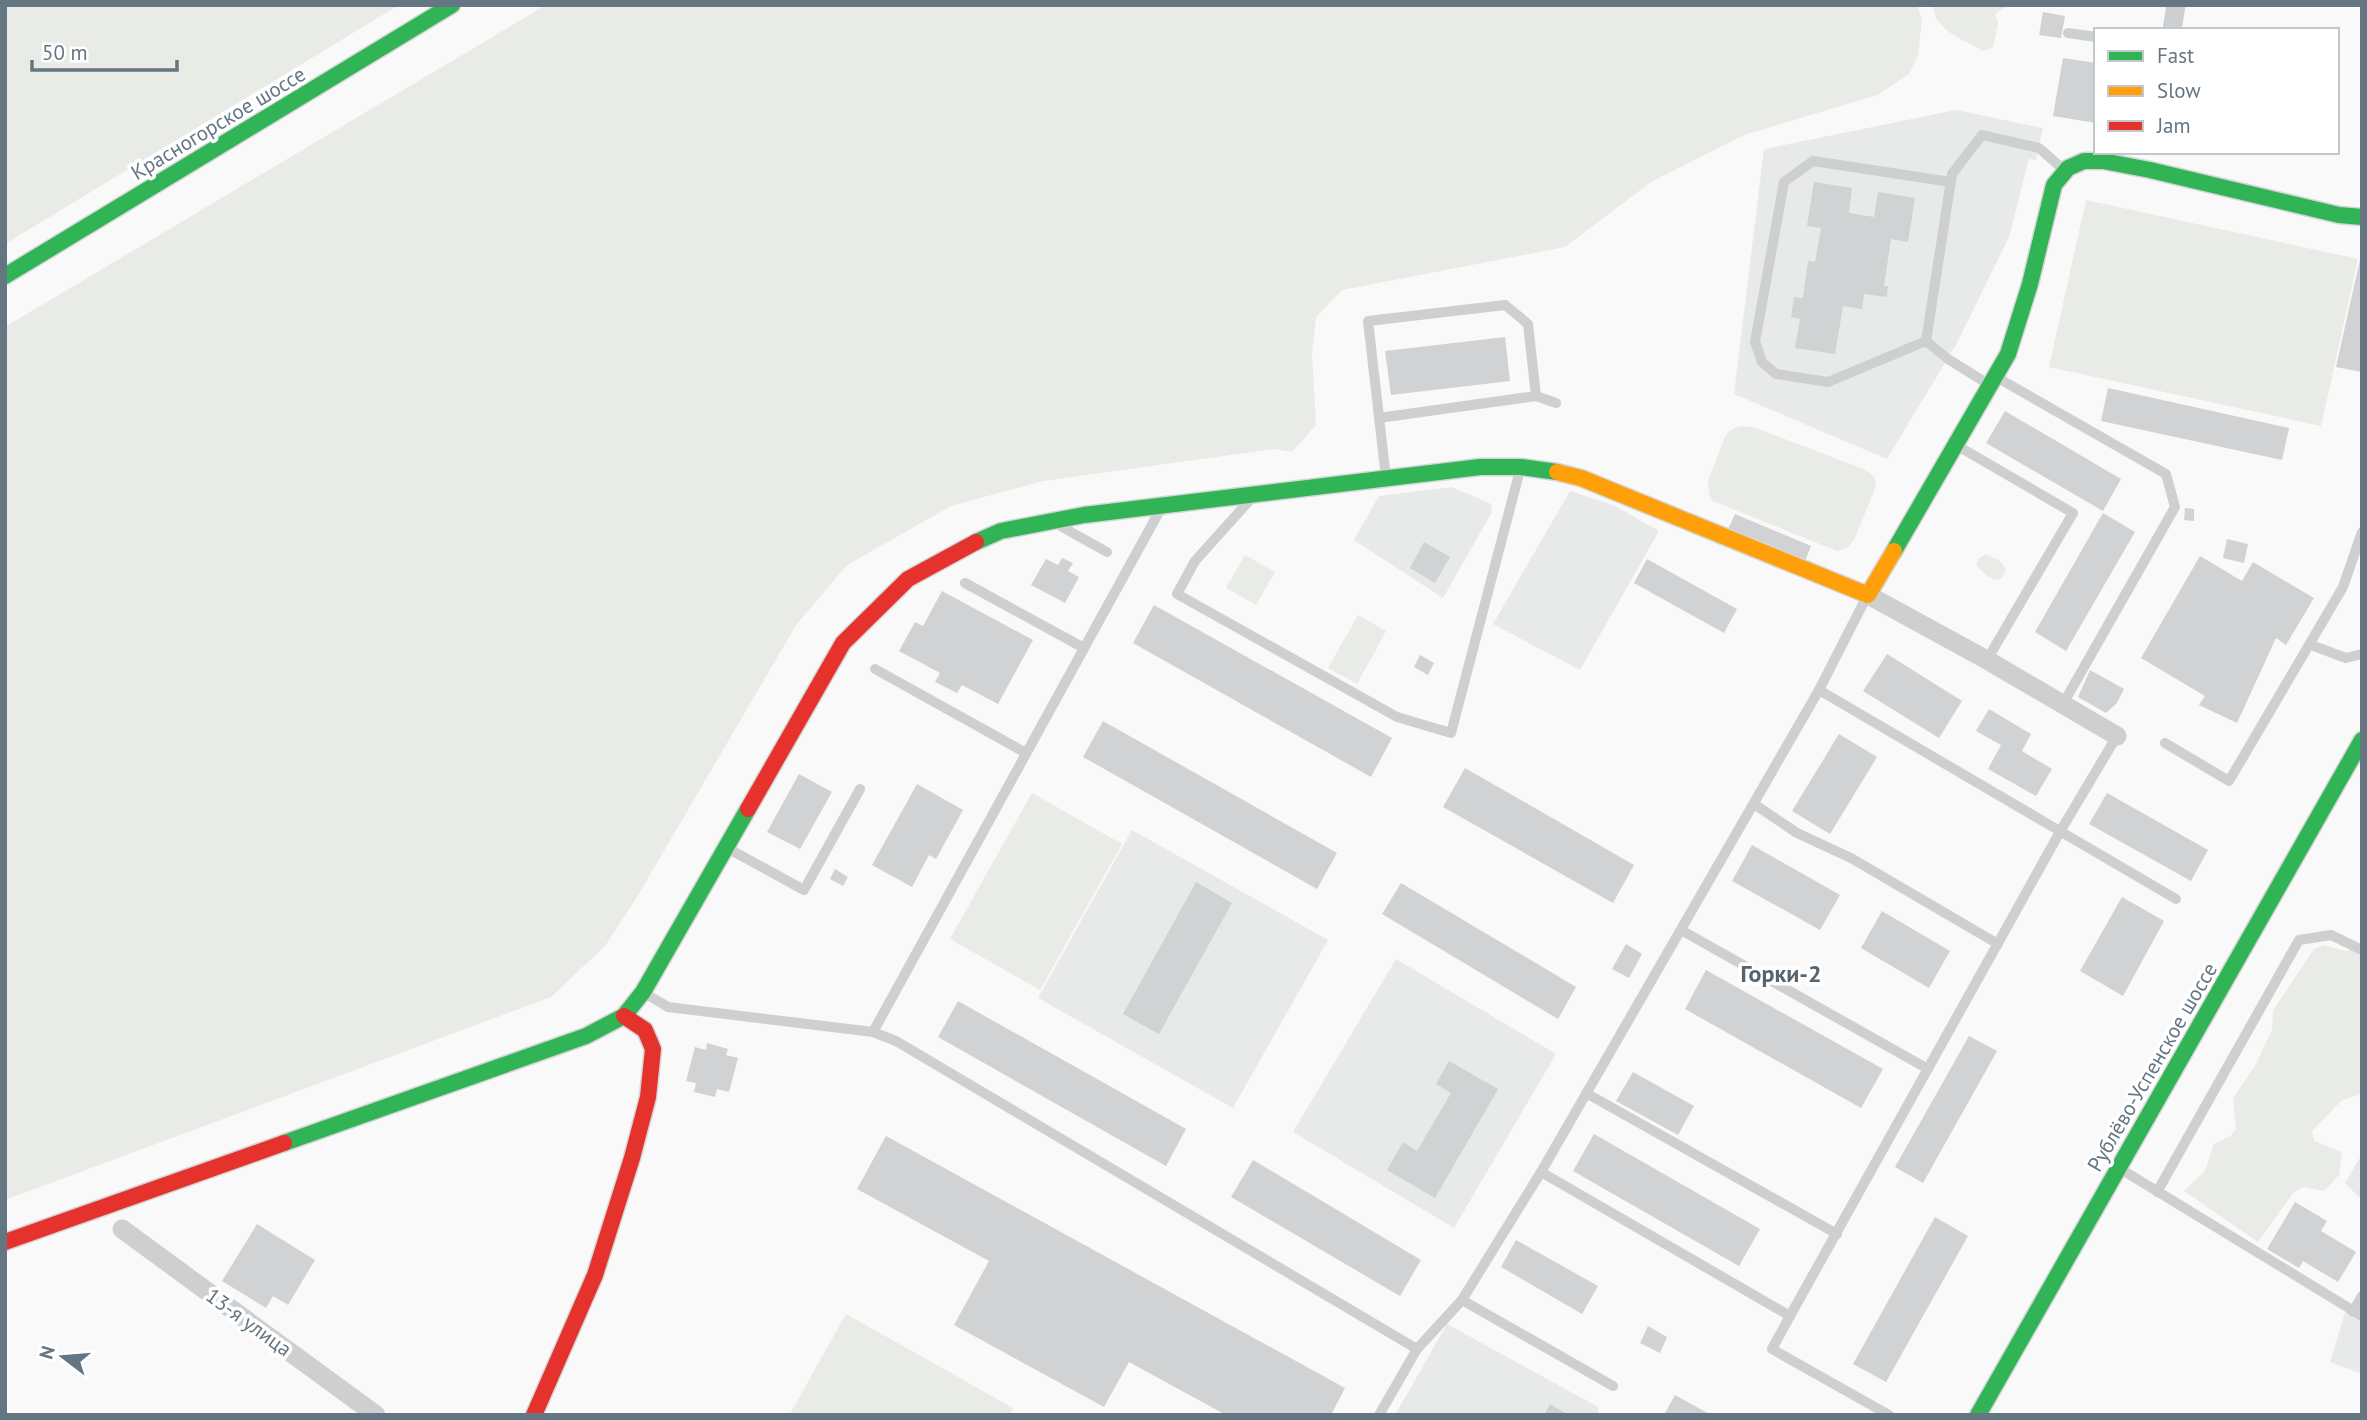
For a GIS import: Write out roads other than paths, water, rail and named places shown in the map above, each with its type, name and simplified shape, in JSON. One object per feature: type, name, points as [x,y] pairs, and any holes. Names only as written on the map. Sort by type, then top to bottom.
[{"type":"street","name":"Красногорское шоссе","points":[[5,276],[453,5]]},
{"type":"street","points":[[2172,28],[2176,5]]},
{"type":"street","points":[[1868,595],[2008,354],[2020,320],[2054,185],[2066,171],[2084,161],[2104,156],[2151,161],[2339,215],[2362,217]]},
{"type":"street","points":[[5,1242],[586,1036],[624,1016],[643,992],[843,643],[908,579],[1001,531],[1163,505],[1480,467],[1551,470],[1606,486],[1868,595],[2117,736]]},
{"type":"street","name":"Рублёво-Успенское шоссе","points":[[1978,1415],[2362,740]]},
{"type":"street","points":[[534,1415],[595,1275],[649,1097],[653,1049],[645,1030],[624,1016]]},
{"type":"street","name":"13-я улица","points":[[122,1229],[376,1415]]},
{"type":"lane","points":[[2068,33],[2094,37]]},
{"type":"lane","points":[[1926,341],[1952,174],[1982,135],[2039,148],[2066,171]]},
{"type":"lane","points":[[1926,341],[1828,382],[1776,374],[1762,362],[1755,342],[1784,182],[1813,161],[1951,182]]},
{"type":"lane","points":[[1386,478],[1368,321],[1505,305],[1528,324],[1536,396]]},
{"type":"lane","points":[[1926,341],[1948,359],[2166,474],[2175,507],[2063,704]]},
{"type":"lane","points":[[1379,418],[1536,396],[1556,403]]},
{"type":"lane","points":[[1955,445],[2073,513],[1987,660]]},
{"type":"lane","points":[[1255,494],[1195,561],[1177,594],[1397,717],[1451,733],[1521,467]]},
{"type":"lane","points":[[873,1032],[1163,505]]},
{"type":"lane","points":[[1052,522],[1107,552]]},
{"type":"lane","points":[[2165,743],[2229,781],[2343,587],[2362,532]]},
{"type":"lane","points":[[965,583],[1084,648]]},
{"type":"lane","points":[[1379,1415],[1418,1349],[1462,1300],[1541,1172],[1819,690],[1868,595]]},
{"type":"lane","points":[[2311,645],[2346,658],[2362,654]]},
{"type":"lane","points":[[875,669],[1026,752]]},
{"type":"lane","points":[[1819,690],[2176,899]]},
{"type":"lane","points":[[1889,1415],[1772,1349],[2061,830],[2117,736]]},
{"type":"lane","points":[[726,847],[804,890],[860,789]]},
{"type":"lane","points":[[1754,804],[1797,833],[1850,858],[1998,944]]},
{"type":"lane","points":[[1681,930],[1928,1069]]},
{"type":"lane","points":[[2157,1192],[2299,940],[2331,935],[2362,950]]},
{"type":"lane","points":[[643,992],[668,1007],[873,1032],[896,1041],[1418,1349]]},
{"type":"lane","points":[[1586,1093],[1837,1234]]},
{"type":"lane","points":[[2119,1168],[2358,1314],[2362,1296]]},
{"type":"lane","points":[[1541,1172],[1790,1316]]},
{"type":"lane","points":[[1462,1300],[1613,1386]]},
{"type":"district","name":"Горки-2","points":[[1781,973]]}]
